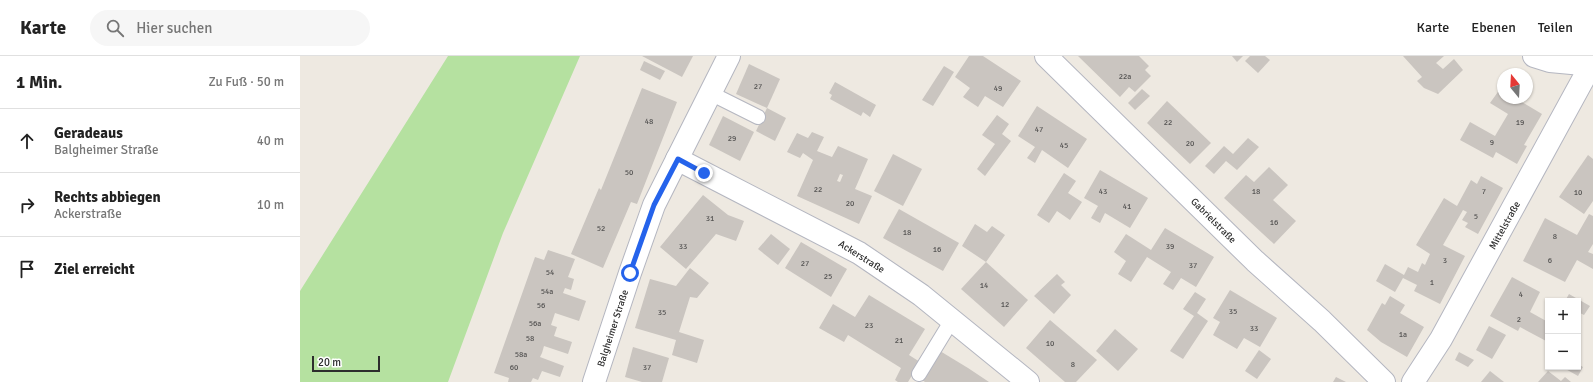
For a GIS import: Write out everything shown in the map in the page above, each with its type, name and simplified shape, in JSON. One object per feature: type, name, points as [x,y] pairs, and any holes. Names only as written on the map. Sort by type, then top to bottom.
[{"type":"street","name":"Balgheimer Straße","points":[[594,382],[654,205],[729,56]]},
{"type":"street","name":"Gabrielstraße","points":[[1046,56],[1255,261],[1322,321],[1384,382]]},
{"type":"street","points":[[1534,56],[1550,61],[1592,65]]},
{"type":"street","name":"Mittelstraße","points":[[1413,382],[1441,339],[1592,65]]},
{"type":"street","name":"Ackerstraße","points":[[678,159],[859,253],[922,295],[1015,377]]},
{"type":"lane","points":[[710,93],[758,116]]},
{"type":"lane","points":[[919,374],[952,320]]},
{"type":"green space","points":[[448,56],[580,56],[503,233],[448,382],[300,382],[300,291]]},
{"type":"building","points":[[642,56],[693,56],[682,77]]},
{"type":"building","points":[[969,56],[983,56],[1021,81],[1003,107],[985,96],[978,107],[963,97],[970,88],[955,77]]},
{"type":"building","points":[[1078,56],[1139,56],[1149,66],[1145,70],[1151,76],[1135,92],[1129,87],[1120,97]]},
{"type":"building","points":[[1232,56],[1243,56],[1237,62]]},
{"type":"building","points":[[1250,56],[1265,56],[1270,60],[1258,73],[1245,61]]},
{"type":"building","points":[[1403,56],[1444,56],[1436,63],[1443,69],[1454,59],[1463,70],[1438,94],[1424,88],[1417,81],[1422,77]]},
{"type":"building","points":[[644,61],[665,71],[660,80],[640,70]]},
{"type":"building","points":[[749,64],[780,79],[767,108],[736,94]]},
{"type":"building","points":[[944,66],[954,72],[933,106],[922,100]]},
{"type":"building","points":[[835,82],[876,105],[870,117],[863,112],[861,116],[830,99],[832,95],[829,93]]},
{"type":"building","points":[[642,88],[677,102],[637,204],[631,202],[603,268],[571,254],[599,188],[601,190]]},
{"type":"building","points":[[1142,89],[1150,96],[1135,110],[1128,103]]},
{"type":"building","points":[[1497,93],[1497,104],[1525,104],[1542,114],[1524,145],[1527,146],[1517,164],[1496,152],[1493,158],[1460,140],[1470,122],[1495,136],[1508,114],[1490,103]]},
{"type":"building","points":[[1167,101],[1211,143],[1190,164],[1147,123]]},
{"type":"building","points":[[1037,106],[1087,139],[1068,168],[1042,150],[1035,163],[1027,158],[1035,147],[1018,136]]},
{"type":"building","points":[[767,108],[786,118],[775,141],[756,131]]},
{"type":"building","points":[[997,115],[1009,124],[1002,134],[1011,141],[985,176],[977,169],[995,144],[982,135]]},
{"type":"building","points":[[723,116],[754,132],[740,161],[709,145]]},
{"type":"building","points":[[812,132],[824,137],[817,151],[832,157],[838,146],[868,159],[855,189],[872,196],[859,224],[797,196],[813,160],[803,153],[800,158],[787,152],[797,133],[808,138]],"holes":[[[840,174],[843,175],[840,182],[837,181]]]},
{"type":"building","points":[[1248,138],[1259,147],[1237,170],[1226,161],[1214,174],[1205,166],[1224,146],[1233,154]]},
{"type":"building","points":[[893,154],[922,169],[903,206],[874,191]]},
{"type":"building","points":[[1588,155],[1593,159],[1593,201],[1584,214],[1559,197]]},
{"type":"building","points":[[1269,167],[1288,185],[1273,200],[1296,221],[1274,244],[1224,198],[1246,175],[1254,182]]},
{"type":"building","points":[[1100,170],[1148,198],[1130,228],[1105,213],[1100,223],[1091,218],[1098,206],[1084,198]]},
{"type":"building","points":[[1064,173],[1076,181],[1068,193],[1082,202],[1070,220],[1057,211],[1049,223],[1037,215]]},
{"type":"building","points":[[1481,176],[1503,188],[1478,234],[1465,227],[1468,223],[1462,220],[1467,212],[1463,210],[1443,245],[1465,256],[1440,304],[1414,291],[1417,285],[1403,278],[1395,292],[1376,281],[1385,264],[1404,275],[1408,267],[1418,272],[1422,263],[1425,265],[1430,254],[1416,245],[1444,198],[1457,206],[1471,180],[1477,184]]},
{"type":"building","points":[[703,195],[728,215],[744,221],[736,241],[716,234],[686,269],[660,247]]},
{"type":"building","points":[[899,209],[959,243],[943,271],[883,238]]},
{"type":"building","points":[[1589,214],[1593,216],[1593,244],[1588,252],[1593,254],[1593,269],[1577,260],[1565,282],[1523,261],[1545,218],[1577,235]]},
{"type":"building","points":[[975,224],[987,232],[992,226],[1005,235],[986,262],[962,246]]},
{"type":"building","points":[[1165,228],[1214,257],[1196,287],[1181,278],[1173,290],[1163,284],[1171,272],[1147,257],[1131,282],[1118,274],[1126,261],[1114,252],[1126,234],[1151,250]]},
{"type":"building","points":[[771,234],[790,249],[778,265],[758,249]]},
{"type":"building","points":[[801,242],[847,269],[831,297],[785,268]]},
{"type":"building","points":[[548,250],[575,259],[568,277],[574,279],[571,290],[565,288],[563,293],[586,301],[579,321],[555,313],[551,325],[557,327],[554,336],[572,342],[568,354],[544,346],[540,357],[564,366],[560,377],[542,371],[538,380],[533,378],[531,382],[508,382],[509,378],[494,373],[535,257],[544,260]]},
{"type":"building","points":[[986,262],[1028,300],[1004,327],[961,289]]},
{"type":"building","points":[[690,268],[709,283],[697,298],[690,297],[679,332],[704,340],[697,363],[672,355],[676,340],[635,328],[650,279],[676,286]]},
{"type":"building","points":[[1057,274],[1065,282],[1061,285],[1071,295],[1054,314],[1034,296]]},
{"type":"building","points":[[1512,277],[1540,292],[1530,312],[1545,320],[1545,340],[1520,327],[1518,331],[1490,316]]},
{"type":"building","points":[[1230,290],[1277,318],[1260,347],[1244,338],[1237,349],[1213,335],[1220,322],[1213,318]]},
{"type":"building","points":[[1195,292],[1206,299],[1197,313],[1208,321],[1183,359],[1170,351],[1194,316],[1183,309]]},
{"type":"building","points":[[1569,294],[1576,298],[1567,298]]},
{"type":"building","points":[[869,295],[925,329],[909,355],[920,362],[908,382],[898,382],[895,380],[901,368],[848,335],[844,342],[819,328],[833,304],[855,317]]},
{"type":"building","points":[[1390,296],[1405,305],[1400,313],[1424,327],[1407,357],[1381,342],[1367,330],[1382,303],[1385,305]]},
{"type":"building","points":[[1581,301],[1590,306],[1584,315],[1581,314]]},
{"type":"building","points":[[1050,320],[1097,360],[1076,382],[1065,382],[1026,348]]},
{"type":"building","points":[[1489,326],[1506,335],[1492,359],[1476,350]]},
{"type":"building","points":[[1115,329],[1138,349],[1118,371],[1096,351]]},
{"type":"building","points":[[633,347],[669,358],[662,382],[642,382],[625,377]]},
{"type":"building","points":[[1259,350],[1271,359],[1257,379],[1245,371]]},
{"type":"building","points":[[940,351],[989,382],[925,382],[922,380]]},
{"type":"building","points":[[1459,352],[1474,360],[1468,367],[1455,360]]},
{"type":"building","points":[[1581,366],[1583,367],[1578,376],[1567,370],[1581,370]]},
{"type":"building","points":[[1490,371],[1504,382],[1481,382]]},
{"type":"building","points":[[1548,371],[1561,381],[1565,377],[1571,382],[1538,382]]},
{"type":"building","points":[[1336,377],[1346,382],[1333,382]]},
{"type":"route","points":[[630,273],[654,205],[678,159],[704,173]]}]
